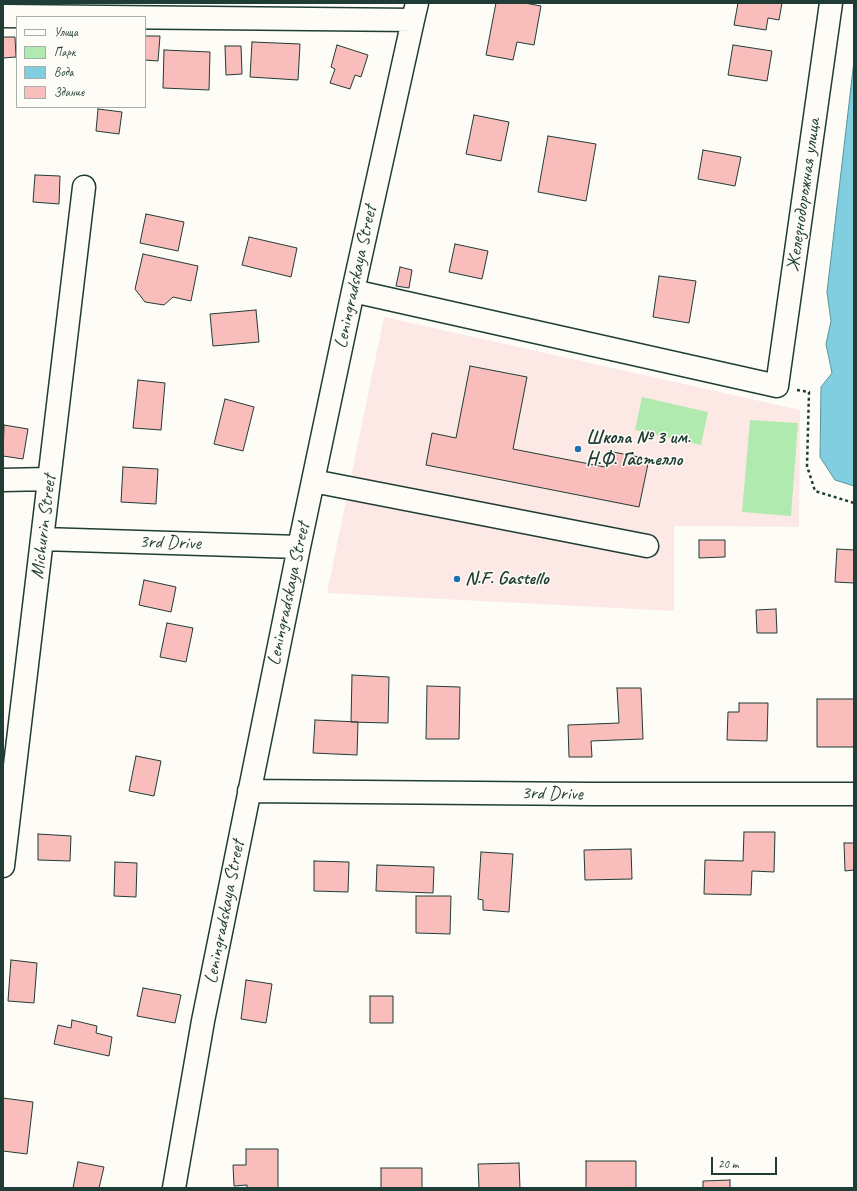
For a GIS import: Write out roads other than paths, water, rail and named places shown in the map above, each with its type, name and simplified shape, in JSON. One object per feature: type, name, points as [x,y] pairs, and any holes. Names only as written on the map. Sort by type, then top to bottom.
[{"type":"street","name":"Железнодорожная улица","points":[[353,291],[777,386],[830,3]]},
{"type":"street","points":[[3,16],[415,11]]},
{"type":"street","name":"Leningradskaya Street","points":[[174,1188],[203,1021],[249,791],[353,291],[415,11]]},
{"type":"street","name":"Michurin Street","points":[[3,866],[84,187]]},
{"type":"street","points":[[3,480],[49,479]]},
{"type":"street","points":[[313,481],[647,546]]},
{"type":"street","name":"3rd Drive","points":[[42,539],[299,547]]},
{"type":"street","name":"3rd Drive","points":[[249,791],[591,794],[854,794]]},
{"type":"water","points":[[854,61],[854,486],[835,480],[820,457],[821,387],[832,373],[826,344],[831,321],[827,292]]},
{"type":"place","name":"Школа № 3 им. Н.Ф. Гастелло","points":[[578,449]]},
{"type":"place","name":"N.F. Gastello","points":[[457,579]]}]
